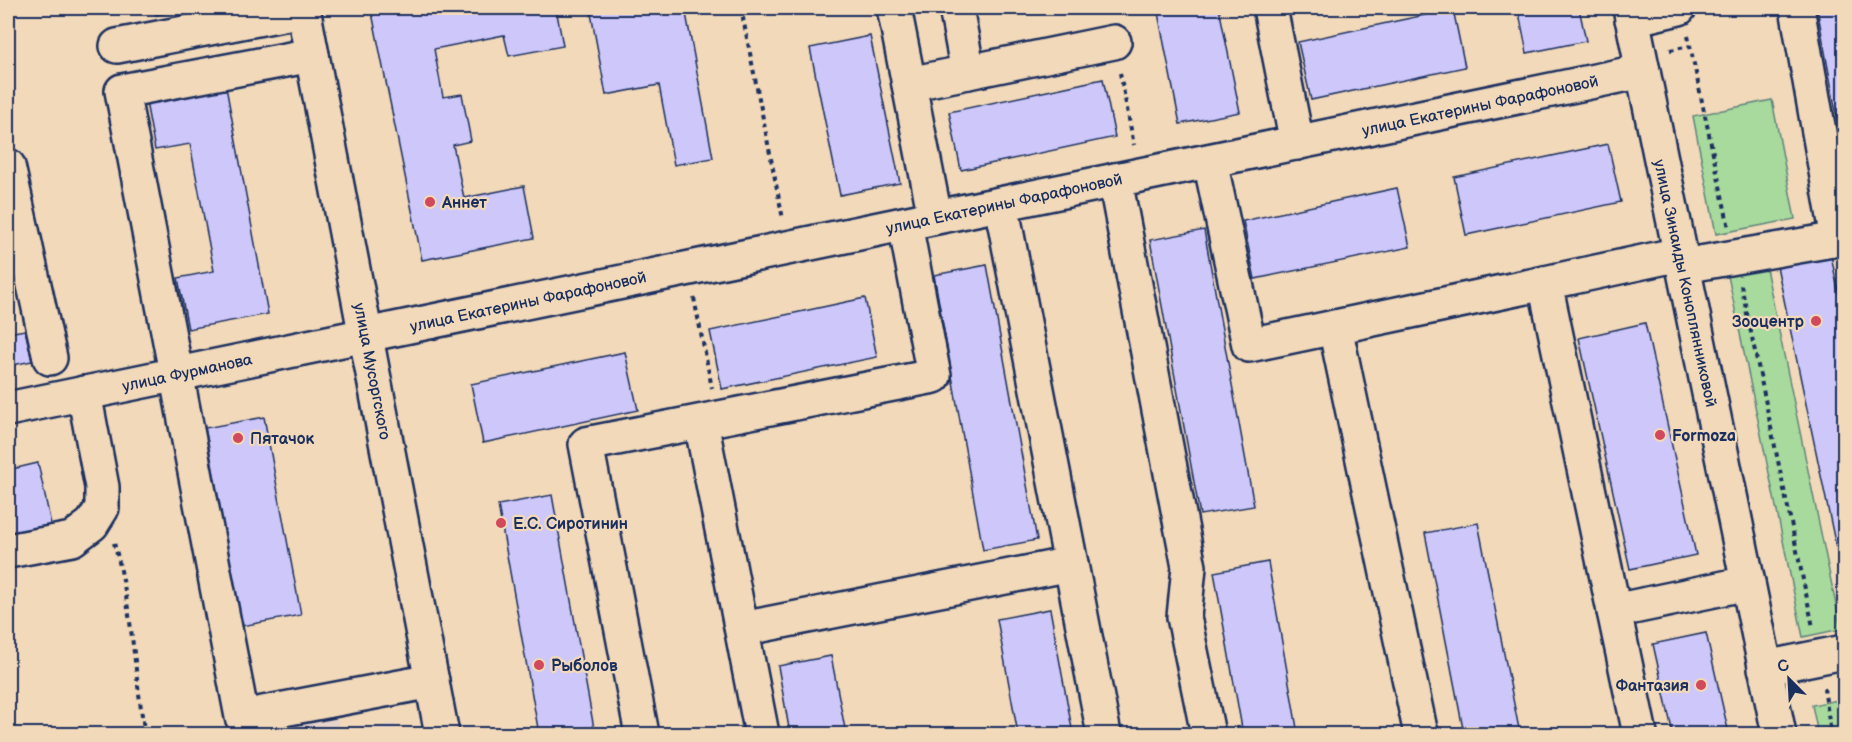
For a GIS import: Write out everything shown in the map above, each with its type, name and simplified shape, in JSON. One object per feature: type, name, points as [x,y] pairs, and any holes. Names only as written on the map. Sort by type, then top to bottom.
[{"type":"street","points":[[642,735],[586,444],[934,376],[909,84],[894,8]]},
{"type":"street","points":[[956,8],[969,72]]},
{"type":"street","points":[[1270,8],[1297,143]]},
{"type":"street","points":[[1210,161],[1249,345],[1545,283],[1682,260],[1734,256],[1841,238],[1797,8]]},
{"type":"street","points":[[117,46],[303,9]]},
{"type":"street","name":"улица Мусоргского","points":[[303,9],[442,735]]},
{"type":"street","points":[[1631,13],[1682,17]]},
{"type":"street","name":"улица Зинаиды Коноплянниковой","points":[[1631,13],[1779,735]]},
{"type":"street","points":[[909,84],[1114,42]]},
{"type":"street","points":[[312,55],[122,91],[176,374],[242,717],[432,681]]},
{"type":"street","name":"улица Екатерины Фарафоновой","points":[[366,335],[1643,71]]},
{"type":"street","points":[[8,166],[50,358]]},
{"type":"street","points":[[1128,178],[1189,567],[1184,617],[1208,735]]},
{"type":"street","points":[[1000,204],[1104,735]]},
{"type":"street","points":[[1545,283],[1640,735]]},
{"type":"street","points":[[1335,327],[1421,735]]},
{"type":"street","name":"улица Фурманова","points":[[8,409],[366,335]]},
{"type":"street","points":[[8,551],[72,539],[92,524],[102,508],[102,487],[84,393]]},
{"type":"street","points":[[710,420],[742,629],[762,735]]},
{"type":"street","points":[[742,629],[1071,564]]},
{"type":"street","points":[[1614,611],[1748,583]]},
{"type":"street","points":[[1765,668],[1832,655]]},
{"type":"path","points":[[741,8],[789,248]]},
{"type":"path","points":[[1682,17],[1734,256],[1832,655],[1831,735]]},
{"type":"path","points":[[1114,42],[1128,178]]},
{"type":"path","points":[[687,268],[710,420]]},
{"type":"path","points":[[124,576],[136,691],[145,735]]},
{"type":"shaded area","points":[[334,706],[340,732],[395,724],[397,734],[248,734]]},
{"type":"green space","points":[[1772,100],[1795,219],[1716,234],[1693,116]]},
{"type":"green space","points":[[1764,259],[1841,629],[1803,637],[1726,266]]},
{"type":"green space","points":[[1844,699],[1844,734],[1818,734],[1812,705]]},
{"type":"building","points":[[154,8],[195,8],[156,15]]},
{"type":"building","points":[[371,8],[556,8],[563,46],[509,56],[504,35],[434,49],[443,97],[462,94],[471,141],[453,145],[464,198],[524,186],[534,238],[422,260]]},
{"type":"building","points":[[590,8],[685,8],[713,158],[674,165],[659,85],[606,95]]},
{"type":"building","points":[[1157,8],[1219,8],[1240,112],[1180,124]]},
{"type":"building","points":[[1518,8],[1579,8],[1586,41],[1527,53]]},
{"type":"building","points":[[1817,8],[1844,8],[1844,156]]},
{"type":"building","points":[[1453,9],[1465,67],[1311,100],[1298,42]]},
{"type":"building","points":[[870,36],[900,183],[840,195],[810,48]]},
{"type":"building","points":[[1103,79],[1115,137],[961,170],[949,112]]},
{"type":"building","points":[[226,87],[268,314],[188,329],[178,278],[214,271],[190,144],[155,150],[146,102]]},
{"type":"building","points":[[1608,144],[1621,202],[1466,235],[1454,177]]},
{"type":"building","points":[[1397,188],[1410,247],[1255,279],[1243,221]]},
{"type":"building","points":[[1204,230],[1254,506],[1200,515],[1150,240]]},
{"type":"building","points":[[1831,255],[1844,321],[1844,585],[1777,266]]},
{"type":"building","points":[[987,265],[1037,540],[983,550],[934,275]]},
{"type":"building","points":[[865,298],[877,357],[722,389],[710,331]]},
{"type":"building","points":[[1645,323],[1696,555],[1630,569],[1579,338]]},
{"type":"building","points":[[25,330],[32,361],[8,366],[8,333]]},
{"type":"building","points":[[625,352],[638,410],[483,443],[471,384]]},
{"type":"building","points":[[264,417],[301,615],[242,626],[205,428]]},
{"type":"building","points":[[38,463],[52,529],[8,538],[8,470]]},
{"type":"building","points":[[552,495],[595,734],[539,734],[498,505]]},
{"type":"building","points":[[1478,523],[1520,734],[1464,734],[1425,533]]},
{"type":"building","points":[[1268,562],[1298,734],[1243,734],[1214,572]]},
{"type":"building","points":[[1050,609],[1073,734],[1018,734],[997,619]]},
{"type":"building","points":[[1706,633],[1729,734],[1673,734],[1653,644]]},
{"type":"building","points":[[831,656],[846,734],[790,734],[778,666]]},
{"type":"place","name":"Аннет","points":[[430,202]]},
{"type":"place","name":"Зооцентр","points":[[1816,321]]},
{"type":"place","name":"Formoza","points":[[1660,435]]},
{"type":"place","name":"Пятачок","points":[[238,438]]},
{"type":"place","name":"Е.С. Сиротинин","points":[[501,523]]},
{"type":"place","name":"Рыболов","points":[[539,665]]},
{"type":"place","name":"Фантазия","points":[[1701,685]]}]
